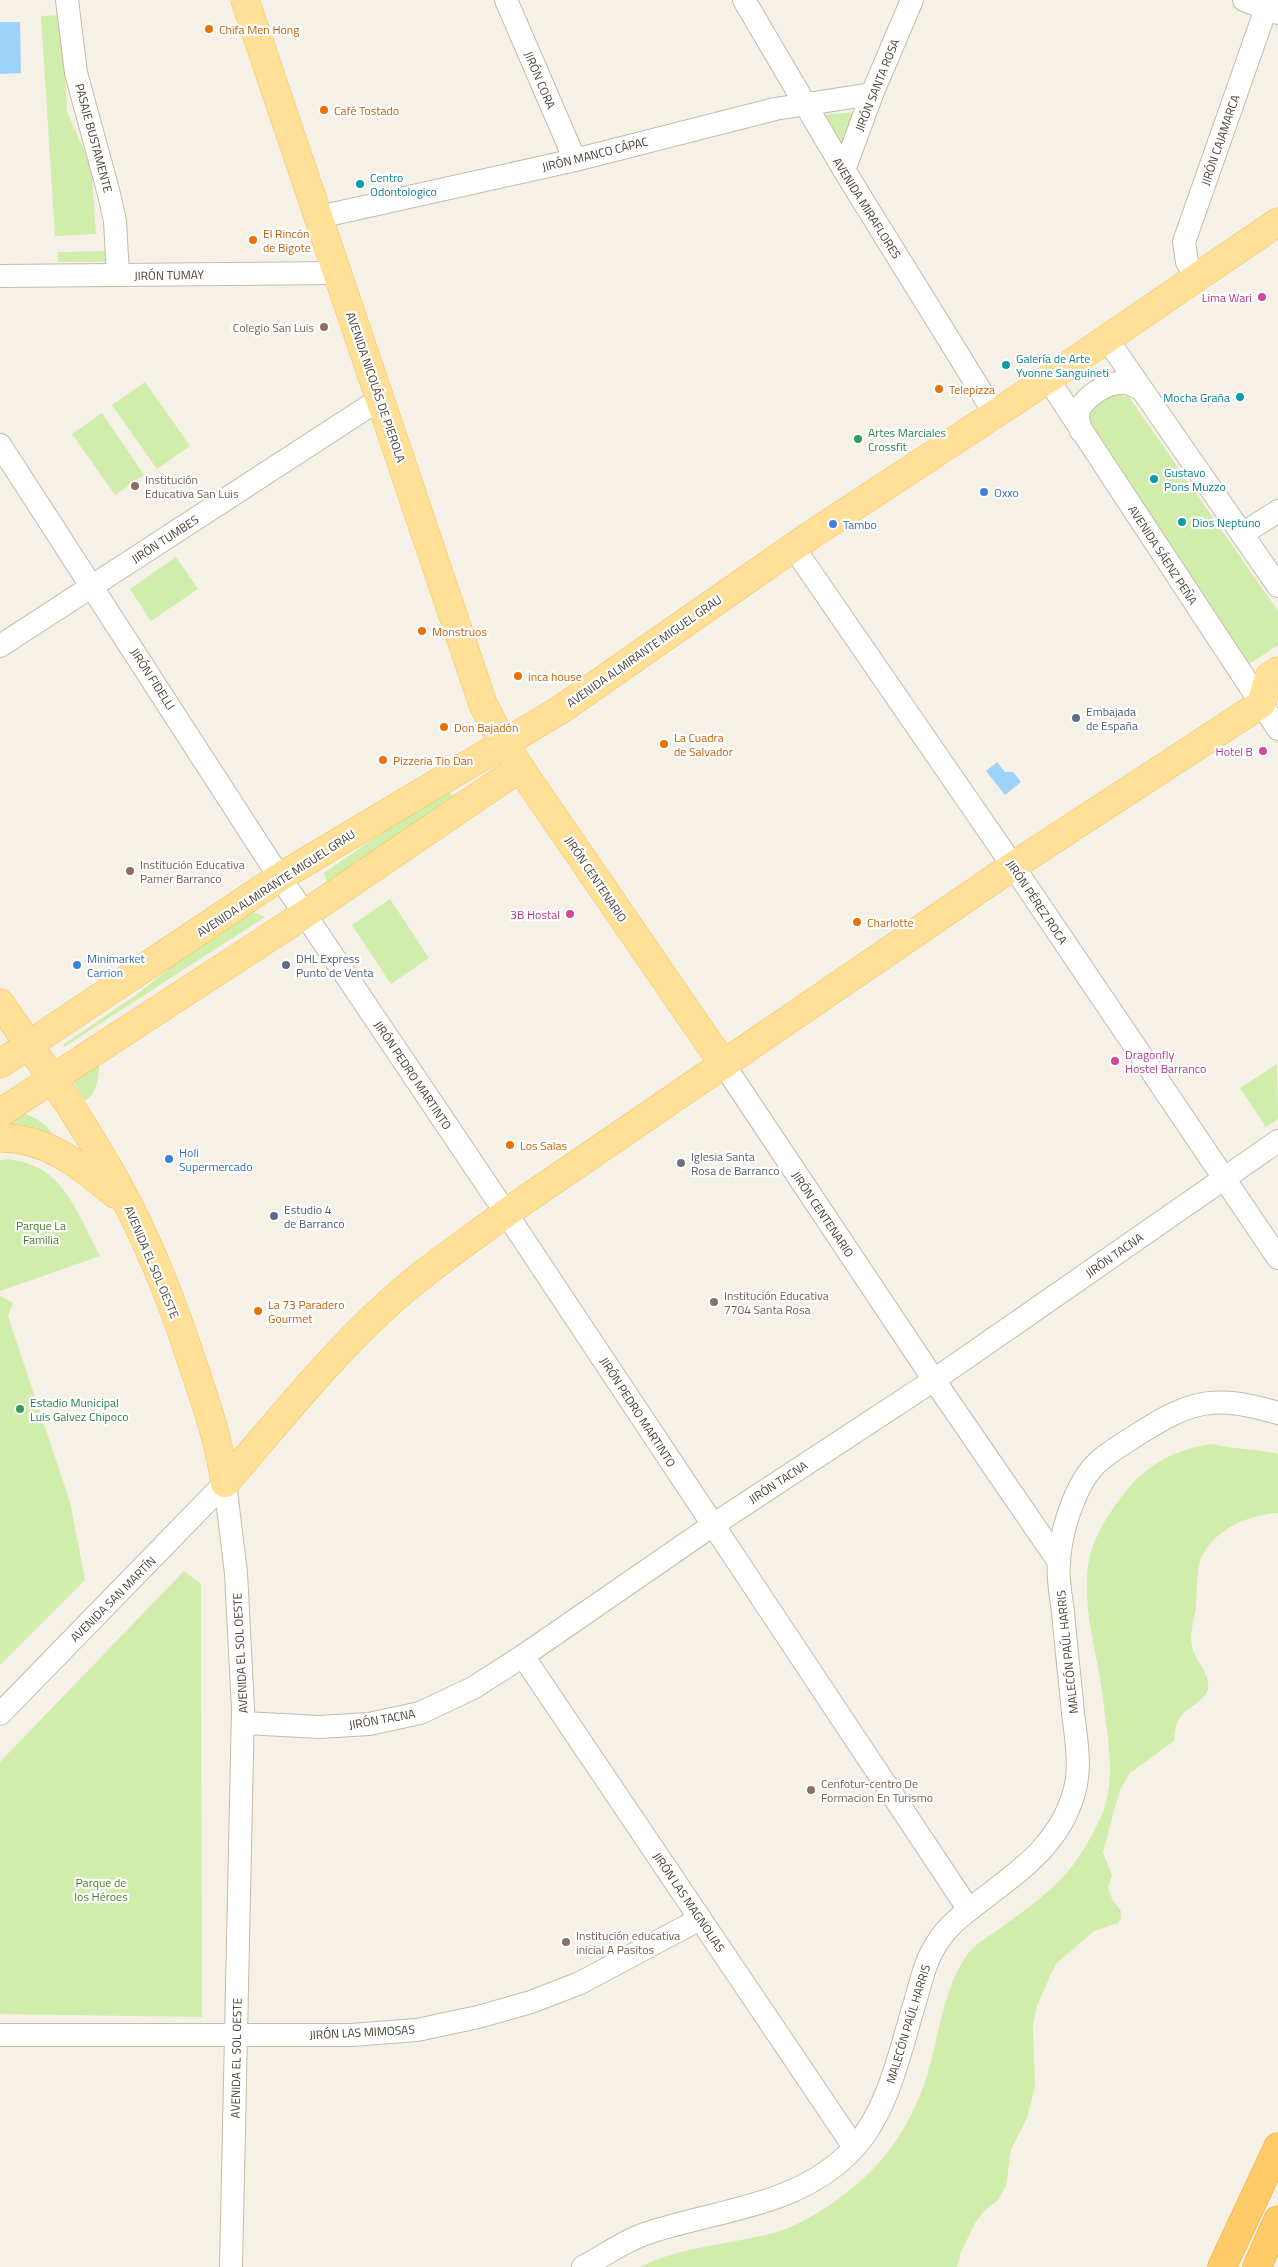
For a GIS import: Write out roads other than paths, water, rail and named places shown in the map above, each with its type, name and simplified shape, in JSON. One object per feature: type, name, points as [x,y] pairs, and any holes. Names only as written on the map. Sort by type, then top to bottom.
[{"type":"highway","points":[[1222,2267],[1278,2147]]},
{"type":"highway","points":[[1257,2267],[1278,2220]]},
{"type":"main road","name":"AVENIDA NICOLÁS DE PIEROLA","points":[[245,0],[477,687],[488,716],[520,768]]},
{"type":"main road","name":"AVENIDA ALMIRANTE MIGUEL GRAU","points":[[0,1064],[280,877],[560,710],[794,548],[1048,380],[1278,222]]},
{"type":"main road","points":[[225,1483],[353,1338],[384,1308],[437,1264],[506,1213],[1013,866],[1269,704],[1269,677],[1278,671]]},
{"type":"main road","points":[[0,1113],[305,914],[520,768]]},
{"type":"main road","name":"JIRÓN CENTENARIO","points":[[520,768],[724,1065]]},
{"type":"main road","name":"AVENIDA EL SOL OESTE","points":[[0,1002],[86,1130],[128,1206],[166,1290],[188,1348],[212,1421],[225,1483]]},
{"type":"main road","points":[[0,1138],[18,1139],[54,1150],[85,1168],[128,1206]]},
{"type":"street","name":"PASAJE BUSTAMENTE","points":[[67,0],[76,73],[110,194],[115,221],[118,275]]},
{"type":"street","name":"JIRÓN CORA","points":[[506,0],[575,160]]},
{"type":"street","name":"AVENIDA MIRAFLORES","points":[[744,0],[803,103],[995,414]]},
{"type":"street","name":"JIRÓN SANTA ROSA","points":[[844,170],[872,94],[912,0]]},
{"type":"street","points":[[1244,0],[1271,7]]},
{"type":"street","name":"JIRÓN CAJAMARCA","points":[[1197,278],[1187,262],[1184,242],[1271,7]]},
{"type":"street","name":"JIRÓN MANCO CÁPAC","points":[[319,217],[575,160],[803,103],[872,94]]},
{"type":"street","name":"JIRÓN TUMAY","points":[[0,276],[338,273]]},
{"type":"street","points":[[1107,339],[1278,586]]},
{"type":"street","name":"AVENIDA SÁENZ PEÑA","points":[[1048,380],[1269,704],[1278,730]]},
{"type":"street","points":[[1082,431],[1078,419],[1080,408],[1098,391],[1119,382],[1131,384],[1142,390]]},
{"type":"street","name":"JIRÓN TUMBES","points":[[0,646],[380,399]]},
{"type":"street","name":"JIRÓN FIDELLI","points":[[0,445],[305,914]]},
{"type":"street","points":[[1242,534],[1278,511]]},
{"type":"street","name":"JIRÓN PÉREZ ROCA","points":[[794,548],[1013,866],[1278,1258]]},
{"type":"street","name":"JIRÓN PEDRO MARTINTO","points":[[305,914],[969,1910]]},
{"type":"street","name":"JIRÓN CENTENARIO","points":[[724,1065],[934,1380],[1059,1562]]},
{"type":"street","name":"JIRÓN TACNA","points":[[244,1723],[319,1727],[369,1724],[420,1713],[473,1688],[524,1656],[713,1525],[934,1380],[1278,1142]]},
{"type":"street","points":[[1059,1562],[1068,1515],[1080,1488],[1096,1463],[1119,1446],[1154,1424],[1186,1408],[1210,1402],[1236,1403],[1278,1413]]},
{"type":"street","name":"AVENIDA SAN MARTÍN","points":[[0,1714],[225,1483]]},
{"type":"street","name":"AVENIDA EL SOL OESTE","points":[[225,1483],[236,1573],[244,1723],[231,2267]]},
{"type":"street","name":"MALECÓN PAÚL HARRIS","points":[[583,2267],[607,2261],[646,2233],[782,2196],[813,2182],[854,2147],[878,2112],[888,2088],[928,1959],[939,1940],[954,1922],[1010,1879],[1041,1852],[1066,1818],[1076,1786],[1078,1754],[1059,1562]]},
{"type":"street","name":"JIRÓN LAS MAGNOLIAS","points":[[524,1656],[854,2147]]},
{"type":"street","name":"JIRÓN LAS MIMOSAS","points":[[0,2034],[351,2035],[408,2030],[478,2017],[531,2002],[580,1983],[700,1919]]},
{"type":"water","points":[[0,22],[20,22],[21,73],[0,74]]},
{"type":"water","points":[[997,762],[1005,772],[1013,772],[1021,782],[1005,795],[986,771]]},
{"type":"place","name":"Chifa Men Hong","points":[[209,29]]},
{"type":"place","name":"Café Tostado","points":[[324,110]]},
{"type":"place","name":"Centro Odontologico","points":[[360,184]]},
{"type":"place","name":"El Rincón de Bigote","points":[[253,240]]},
{"type":"place","name":"Lima Wari","points":[[1262,297]]},
{"type":"place","name":"Colegio San Luis","points":[[324,327]]},
{"type":"place","name":"Galería de Arte Yvonne Sanguineti","points":[[1006,365]]},
{"type":"place","name":"Telepizza","points":[[939,389]]},
{"type":"place","name":"Mocha Graña","points":[[1240,397]]},
{"type":"place","name":"Artes Marciales Crossfit","points":[[858,439]]},
{"type":"place","name":"Gustavo Pons Muzzo","points":[[1154,479]]},
{"type":"place","name":"Institución Educativa San Luis","points":[[135,486]]},
{"type":"place","name":"Oxxo","points":[[984,492]]},
{"type":"place","name":"Dios Neptuno","points":[[1182,522]]},
{"type":"place","name":"Tambo","points":[[833,524]]},
{"type":"place","name":"Monstruos","points":[[422,631]]},
{"type":"place","name":"inca house","points":[[518,676]]},
{"type":"place","name":"Embajada de España","points":[[1076,718]]},
{"type":"place","name":"Don Bajadón","points":[[444,727]]},
{"type":"place","name":"La Cuadra de Salvador","points":[[664,744]]},
{"type":"place","name":"Hotel B","points":[[1263,751]]},
{"type":"place","name":"Pizzeria Tio Dan","points":[[383,760]]},
{"type":"place","name":"Institución Educativa Pamer Barranco","points":[[130,871]]},
{"type":"place","name":"3B Hostal","points":[[570,914]]},
{"type":"place","name":"Charlotte","points":[[857,922]]},
{"type":"place","name":"Minimarket Carrion","points":[[77,965]]},
{"type":"place","name":"DHL Express Punto de Venta","points":[[286,965]]},
{"type":"place","name":"Dragonfly Hostel Barranco","points":[[1115,1061]]},
{"type":"place","name":"Los Salas","points":[[510,1145]]},
{"type":"place","name":"Holi Supermercado","points":[[169,1159]]},
{"type":"place","name":"Iglesia Santa Rosa de Barranco","points":[[681,1163]]},
{"type":"place","name":"Estudio 4 de Barranco","points":[[274,1216]]},
{"type":"place","name":"Institución Educativa 7704 Santa Rosa","points":[[714,1302]]},
{"type":"place","name":"La 73 Paradero Gourmet","points":[[258,1311]]},
{"type":"place","name":"Estadio Municipal Luis Galvez Chipoco","points":[[20,1409]]},
{"type":"place","name":"Cenfotur-centro De Formacion En Turismo","points":[[811,1790]]},
{"type":"place","name":"Institución educativa inicial A Pasitos","points":[[566,1942]]},
{"type":"park label","name":"Parque La Familia","points":[[41,1232]]},
{"type":"park label","name":"Parque de los Héroes","points":[[101,1889]]}]
